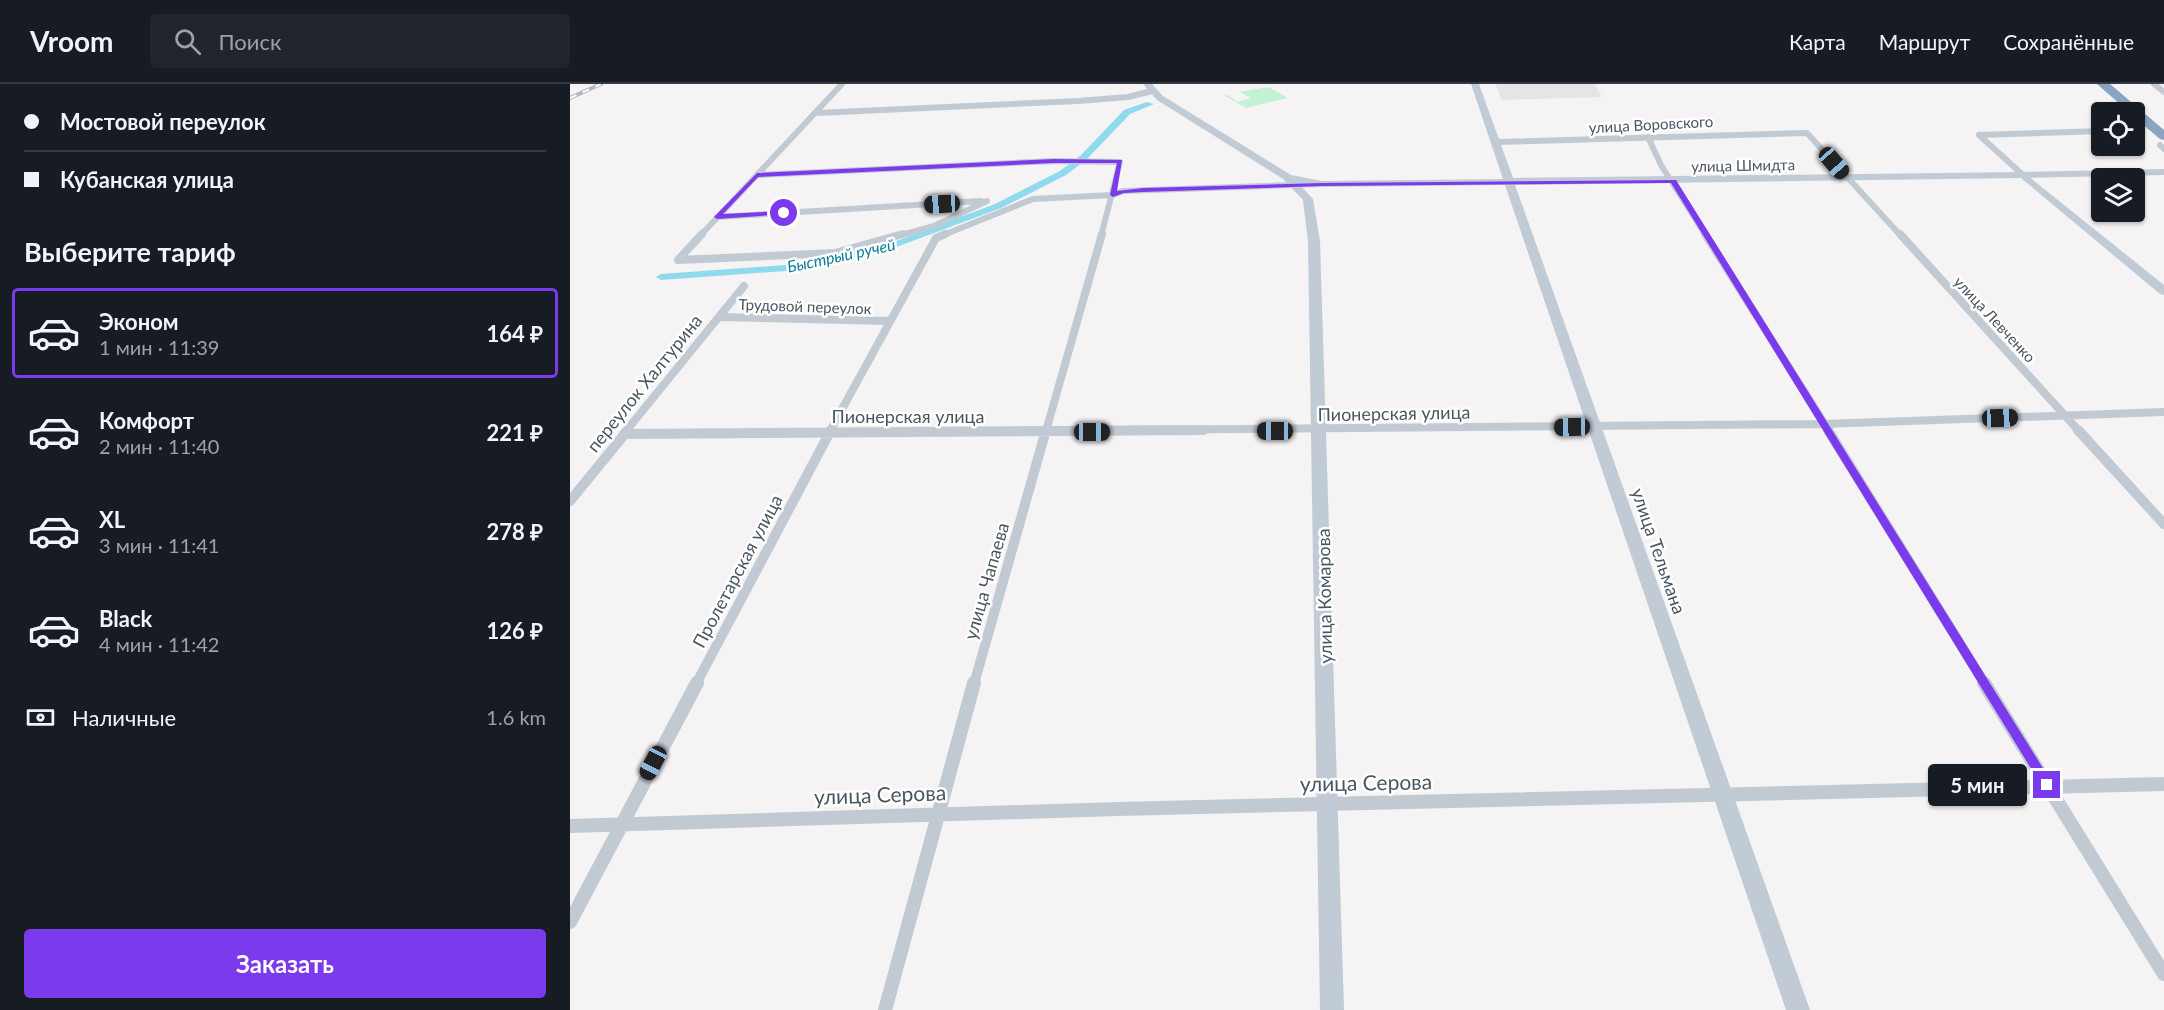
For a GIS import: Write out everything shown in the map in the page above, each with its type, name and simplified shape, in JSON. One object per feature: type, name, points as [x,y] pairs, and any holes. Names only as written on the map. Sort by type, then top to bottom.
[{"type":"highway","points":[[2103,84],[2163,143]]},
{"type":"highway","points":[[2117,84],[2164,123]]},
{"type":"street","points":[[717,217],[987,201],[934,226],[835,253],[678,260],[717,217],[817,113],[842,84]]},
{"type":"street","name":"улица Тельмана","points":[[1475,84],[1798,1010]]},
{"type":"street","points":[[2154,84],[2164,92]]},
{"type":"street","points":[[817,113],[1078,101],[1128,97],[1149,88],[1293,182]]},
{"type":"street","points":[[2091,131],[1979,135],[2023,175],[2164,291]]},
{"type":"street","name":"улица Воровского","points":[[1497,142],[1807,133]]},
{"type":"street","name":"улица Левченко","points":[[1807,133],[2164,524]]},
{"type":"street","points":[[1648,137],[1661,165],[1824,423],[2164,974]]},
{"type":"street","name":"улица Чапаева","points":[[757,175],[1054,161],[1120,162],[1113,195],[1047,432],[937,813],[885,1010]]},
{"type":"street","name":"улица Шмидта","points":[[936,238],[1033,199],[1113,195],[1123,191],[1293,182],[1322,184],[1510,183],[2162,174]]},
{"type":"street","name":"улица Комарова","points":[[1293,182],[1308,199],[1314,241],[1329,804],[1332,1010]]},
{"type":"street","name":"Пролетарская улица","points":[[570,921],[889,321],[936,238]]},
{"type":"street","name":"переулок Халтурина","points":[[570,501],[744,286]]},
{"type":"street","name":"Трудовой переулок","points":[[720,317],[889,321]]},
{"type":"street","name":"Пионерская улица","points":[[624,434],[1595,427],[1824,423],[2164,412]]},
{"type":"street","name":"улица Серова","points":[[570,826],[937,813],[2164,784]]},
{"type":"shaded area","points":[[1495,84],[1595,84],[1602,97],[1502,100]]},
{"type":"green space","points":[[1268,87],[1288,98],[1246,108],[1224,95],[1238,102],[1251,98],[1240,92],[1233,93]]},
{"type":"waterway","name":"Быстрый ручей","points":[[661,277],[786,268],[888,247],[998,206],[1063,173],[1084,157],[1127,112],[1150,104]]},
{"type":"railway","points":[[570,98],[601,84]]},
{"type":"route","points":[[784,213],[717,217],[757,175],[1054,161],[1120,162],[1113,195],[1123,191],[1322,184],[1673,181],[2047,785]]}]
